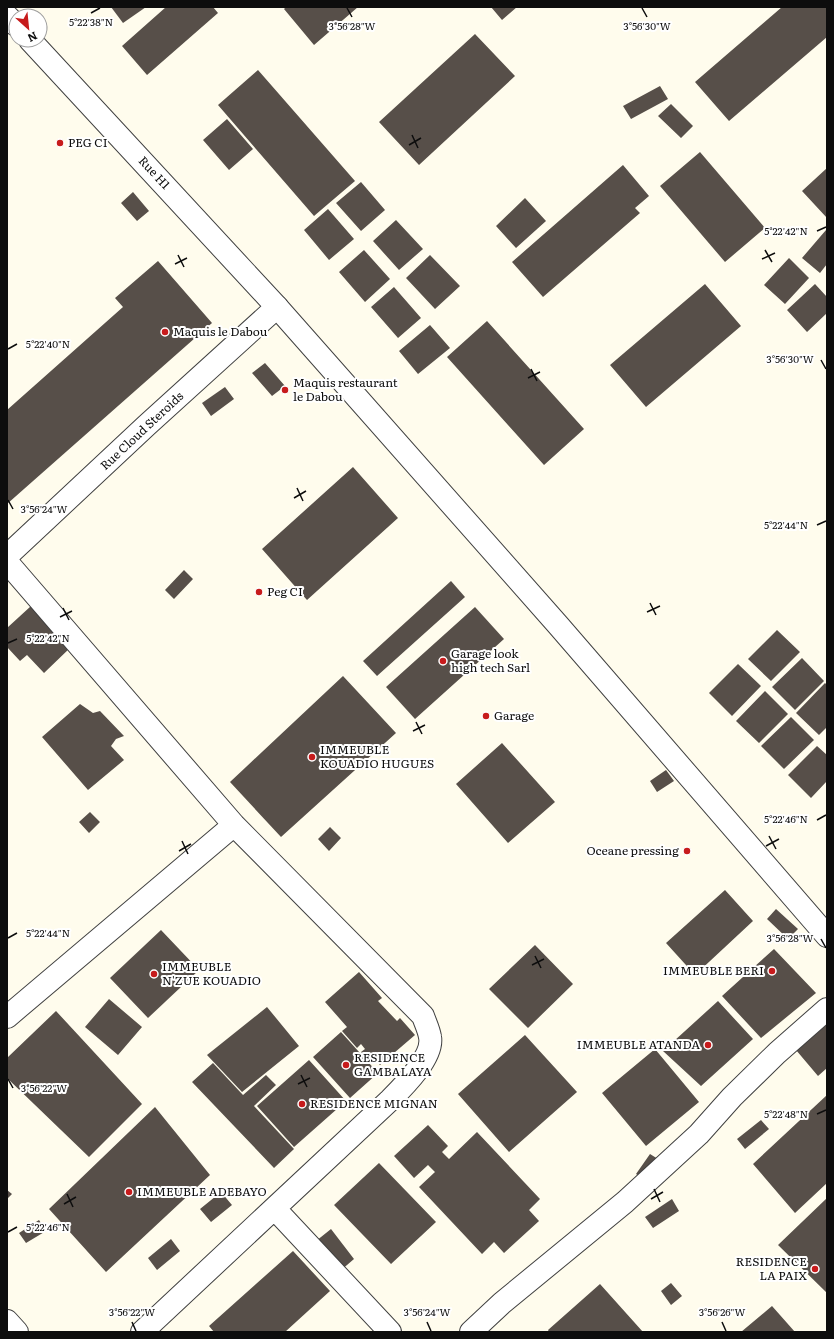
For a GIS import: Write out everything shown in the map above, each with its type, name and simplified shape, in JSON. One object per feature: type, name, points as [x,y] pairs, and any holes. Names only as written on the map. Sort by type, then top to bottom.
[{"type":"street","name":"Rue H1","points":[[37,48],[277,307],[558,625],[827,936]]},
{"type":"street","name":"Rue Cloud Steroids","points":[[7,556],[147,425],[277,307]]},
{"type":"street","points":[[7,562],[234,824],[422,1016],[430,1038],[426,1056],[409,1080],[389,1101],[142,1332]]},
{"type":"street","points":[[7,1017],[234,824]]},
{"type":"street","points":[[471,1332],[502,1303],[625,1202],[699,1134],[732,1097],[777,1053],[827,1009]]},
{"type":"street","points":[[275,1209],[390,1332]]},
{"type":"street","points":[[7,1321],[17,1332]]},
{"type":"building","points":[[111,7],[146,7],[123,23]]},
{"type":"building","points":[[166,7],[213,7],[218,13],[147,75],[122,46]]},
{"type":"building","points":[[286,7],[358,7],[314,45],[284,9]]},
{"type":"building","points":[[491,7],[517,7],[502,20]]},
{"type":"building","points":[[782,7],[827,7],[827,37],[729,121],[695,82]]},
{"type":"building","points":[[475,34],[515,76],[419,165],[379,122]]},
{"type":"building","points":[[258,70],[355,181],[314,216],[218,105]]},
{"type":"building","points":[[660,86],[668,99],[631,119],[623,106]]},
{"type":"building","points":[[671,104],[693,126],[681,138],[658,116]]},
{"type":"building","points":[[227,119],[253,149],[229,170],[203,140]]},
{"type":"building","points":[[700,152],[765,228],[725,262],[660,186]]},
{"type":"building","points":[[623,165],[649,196],[635,208],[640,213],[543,297],[512,262]]},
{"type":"building","points":[[827,168],[827,218],[802,191]]},
{"type":"building","points":[[361,182],[385,210],[361,231],[336,203]]},
{"type":"building","points":[[133,192],[149,211],[137,221],[121,203]]},
{"type":"building","points":[[525,198],[546,221],[516,248],[496,226]]},
{"type":"building","points":[[328,209],[354,239],[329,260],[304,230]]},
{"type":"building","points":[[396,220],[423,249],[399,270],[373,241]]},
{"type":"building","points":[[826,230],[827,264],[820,273],[802,258]]},
{"type":"building","points":[[364,250],[390,279],[365,302],[339,272]]},
{"type":"building","points":[[430,255],[460,286],[435,309],[406,278]]},
{"type":"building","points":[[789,258],[809,278],[785,304],[764,285]]},
{"type":"building","points":[[158,261],[212,323],[7,504],[7,410],[123,307],[115,298]]},
{"type":"building","points":[[705,284],[741,326],[646,407],[610,365]]},
{"type":"building","points":[[815,284],[827,297],[827,313],[807,332],[787,310]]},
{"type":"building","points":[[394,287],[421,318],[398,338],[371,307]]},
{"type":"building","points":[[487,321],[584,429],[544,465],[447,357]]},
{"type":"building","points":[[430,325],[450,348],[418,374],[399,351]]},
{"type":"building","points":[[265,363],[285,386],[272,396],[252,373]]},
{"type":"building","points":[[225,387],[234,399],[211,416],[202,403]]},
{"type":"building","points":[[353,467],[398,518],[307,600],[262,549]]},
{"type":"building","points":[[184,570],[193,579],[174,599],[165,590]]},
{"type":"building","points":[[451,581],[465,597],[377,676],[363,661]]},
{"type":"building","points":[[31,606],[71,647],[44,673],[27,655],[20,661],[7,647],[7,628]]},
{"type":"building","points":[[475,607],[504,639],[415,719],[386,687]]},
{"type":"building","points":[[777,630],[800,652],[771,681],[748,659]]},
{"type":"building","points":[[802,658],[824,681],[795,710],[772,687]]},
{"type":"building","points":[[738,664],[761,686],[732,716],[709,693]]},
{"type":"building","name":"IMMEUBLE KOUADIO HUGUES","points":[[343,676],[396,733],[281,837],[230,782]]},
{"type":"building","points":[[825,683],[827,685],[827,727],[819,735],[796,713]]},
{"type":"building","points":[[765,691],[788,714],[759,743],[736,721]]},
{"type":"building","points":[[80,704],[93,713],[100,711],[124,736],[116,739],[111,746],[124,760],[88,790],[42,737]]},
{"type":"building","points":[[791,717],[814,740],[784,769],[761,746]]},
{"type":"building","points":[[502,743],[555,802],[508,843],[456,784]]},
{"type":"building","points":[[817,746],[827,755],[827,781],[811,798],[788,775]]},
{"type":"building","points":[[666,770],[674,781],[657,792],[650,781]]},
{"type":"building","points":[[90,812],[100,822],[89,833],[79,822]]},
{"type":"building","points":[[330,827],[341,838],[329,851],[318,839]]},
{"type":"building","points":[[725,890],[753,921],[695,975],[666,943]]},
{"type":"building","points":[[776,909],[798,929],[788,939],[767,919]]},
{"type":"building","name":"IMMEUBLE N'ZUE KOUADIO","points":[[161,930],[199,970],[148,1018],[110,978]]},
{"type":"building","points":[[535,945],[573,984],[528,1028],[489,989]]},
{"type":"building","name":"IMMEUBLE BERI","points":[[774,949],[816,993],[761,1038],[722,996]]},
{"type":"building","points":[[359,972],[382,998],[378,1001],[397,1021],[400,1018],[415,1035],[380,1065],[376,1061],[372,1064],[361,1052],[365,1049],[361,1044],[357,1048],[342,1031],[347,1027],[325,1002]]},
{"type":"building","points":[[109,999],[142,1027],[118,1055],[85,1027]]},
{"type":"building","name":"IMMEUBLE ATANDA","points":[[718,1001],[753,1039],[701,1086],[663,1051]]},
{"type":"building","points":[[267,1007],[299,1046],[242,1092],[207,1055]]},
{"type":"building","points":[[56,1011],[142,1104],[89,1157],[7,1078],[7,1058]]},
{"type":"building","points":[[827,1019],[827,1068],[818,1076],[796,1050]]},
{"type":"building","name":"RESIDENCE GAMBALAYA","points":[[341,1032],[378,1073],[350,1098],[313,1057]]},
{"type":"building","points":[[525,1035],[577,1092],[509,1152],[458,1094]]},
{"type":"building","points":[[655,1049],[699,1102],[646,1146],[602,1093]]},
{"type":"building","name":"RESIDENCE MIGNAN","points":[[309,1060],[346,1101],[294,1147],[257,1106]]},
{"type":"building","points":[[213,1063],[243,1095],[266,1075],[276,1085],[254,1106],[294,1149],[274,1168],[192,1082]]},
{"type":"building","points":[[827,1095],[827,1183],[795,1213],[753,1164]]},
{"type":"building","name":"IMMEUBLE ADEBAYO","points":[[155,1107],[210,1175],[106,1272],[49,1209]]},
{"type":"building","points":[[761,1120],[769,1129],[745,1149],[737,1139]]},
{"type":"building","points":[[428,1125],[448,1146],[442,1152],[449,1159],[477,1132],[540,1199],[529,1210],[539,1221],[504,1253],[494,1242],[482,1254],[419,1187],[435,1172],[428,1165],[414,1178],[394,1156]]},
{"type":"building","points":[[650,1154],[658,1159],[644,1179],[636,1174]]},
{"type":"building","points":[[379,1163],[436,1222],[391,1264],[334,1205]]},
{"type":"building","points":[[7,1190],[12,1194],[7,1199]]},
{"type":"building","points":[[221,1192],[232,1205],[211,1222],[200,1209]]},
{"type":"building","name":"RESIDENCE LA PAIX","points":[[827,1198],[827,1293],[778,1245]]},
{"type":"building","points":[[672,1199],[679,1211],[653,1228],[645,1217]]},
{"type":"building","points":[[39,1220],[46,1231],[26,1243],[19,1233]]},
{"type":"building","points":[[331,1229],[354,1259],[340,1271],[316,1241]]},
{"type":"building","points":[[171,1239],[180,1251],[157,1270],[148,1258]]},
{"type":"building","points":[[293,1251],[330,1291],[285,1332],[214,1332],[209,1326]]},
{"type":"building","points":[[671,1283],[682,1296],[671,1305],[661,1291]]},
{"type":"building","points":[[600,1284],[643,1332],[549,1332],[548,1330]]},
{"type":"building","points":[[772,1306],[795,1332],[741,1332]]},
{"type":"place","name":"PEG CI","points":[[60,143]]},
{"type":"place","name":"Maquis le Dabou","points":[[165,332]]},
{"type":"place","name":"Maquis restaurant le Dabou","points":[[285,390]]},
{"type":"place","name":"Peg CI","points":[[259,592]]},
{"type":"place","name":"Garage look high tech Sarl","points":[[443,661]]},
{"type":"place","name":"Garage","points":[[486,716]]},
{"type":"place","name":"IMMEUBLE KOUADIO HUGUES","points":[[312,757]]},
{"type":"place","name":"Oceane pressing","points":[[687,851]]},
{"type":"place","name":"IMMEUBLE BERI","points":[[772,971]]},
{"type":"place","name":"IMMEUBLE N'ZUE KOUADIO","points":[[154,974]]},
{"type":"place","name":"IMMEUBLE ATANDA","points":[[708,1045]]},
{"type":"place","name":"RESIDENCE GAMBALAYA","points":[[346,1065]]},
{"type":"place","name":"RESIDENCE MIGNAN","points":[[302,1104]]},
{"type":"place","name":"IMMEUBLE ADEBAYO","points":[[129,1192]]},
{"type":"place","name":"RESIDENCE LA PAIX","points":[[815,1269]]}]
